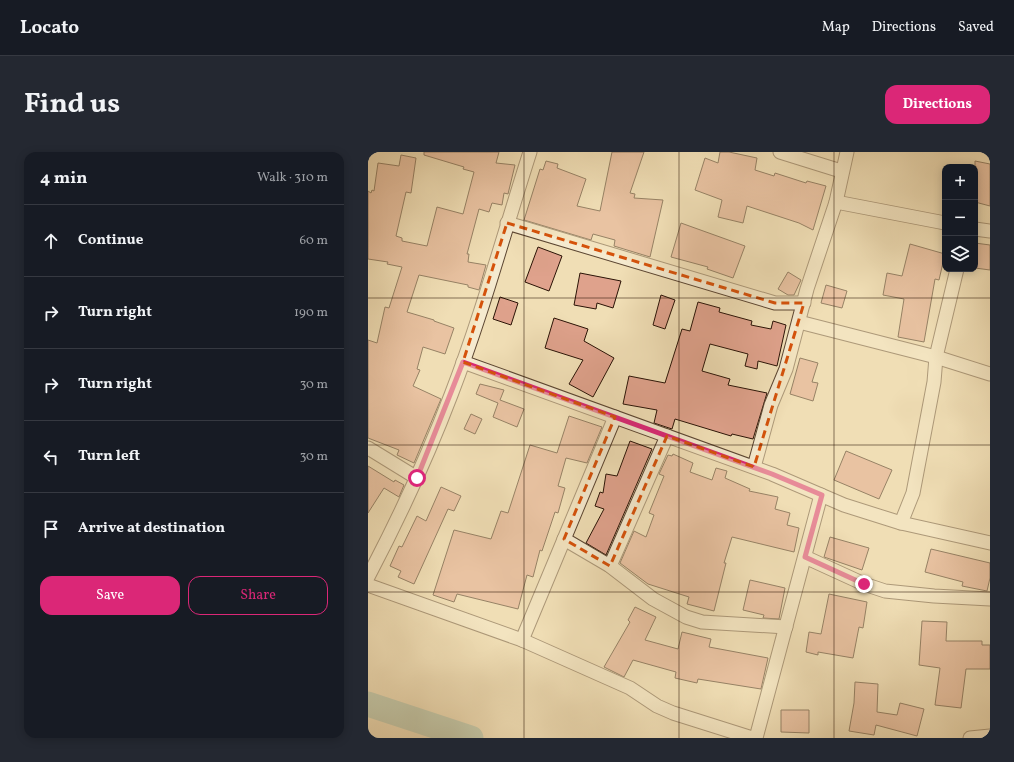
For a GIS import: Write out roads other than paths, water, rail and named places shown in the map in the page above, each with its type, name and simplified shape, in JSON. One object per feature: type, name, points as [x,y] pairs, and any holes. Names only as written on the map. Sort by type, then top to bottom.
[{"type":"street","points":[[368,577],[417,478],[463,362],[530,152]]},
{"type":"street","points":[[780,152],[841,171]]},
{"type":"street","points":[[754,467],[771,405],[786,368],[800,322],[804,303],[836,202],[846,152]]},
{"type":"street","points":[[836,202],[942,222]]},
{"type":"street","points":[[507,223],[775,303],[804,303]]},
{"type":"street","points":[[978,229],[990,231]]},
{"type":"street","points":[[900,523],[913,493],[934,382],[936,357],[956,272]]},
{"type":"street","points":[[800,322],[936,357],[990,374]]},
{"type":"street","points":[[463,362],[754,467],[822,495],[900,523],[990,543]]},
{"type":"street","points":[[522,640],[615,417]]},
{"type":"street","points":[[610,566],[667,436]]},
{"type":"street","points":[[368,448],[417,478]]},
{"type":"street","points":[[756,738],[822,495]]},
{"type":"street","points":[[564,539],[610,566],[653,599],[686,617],[702,622],[786,627]]},
{"type":"street","points":[[805,557],[864,584],[885,591],[934,596],[990,599]]},
{"type":"street","points":[[368,585],[522,640],[630,688],[657,706],[673,713],[752,738]]},
{"type":"street","points":[[970,738],[990,736]]},
{"type":"waterway","points":[[368,704],[471,738]]}]
